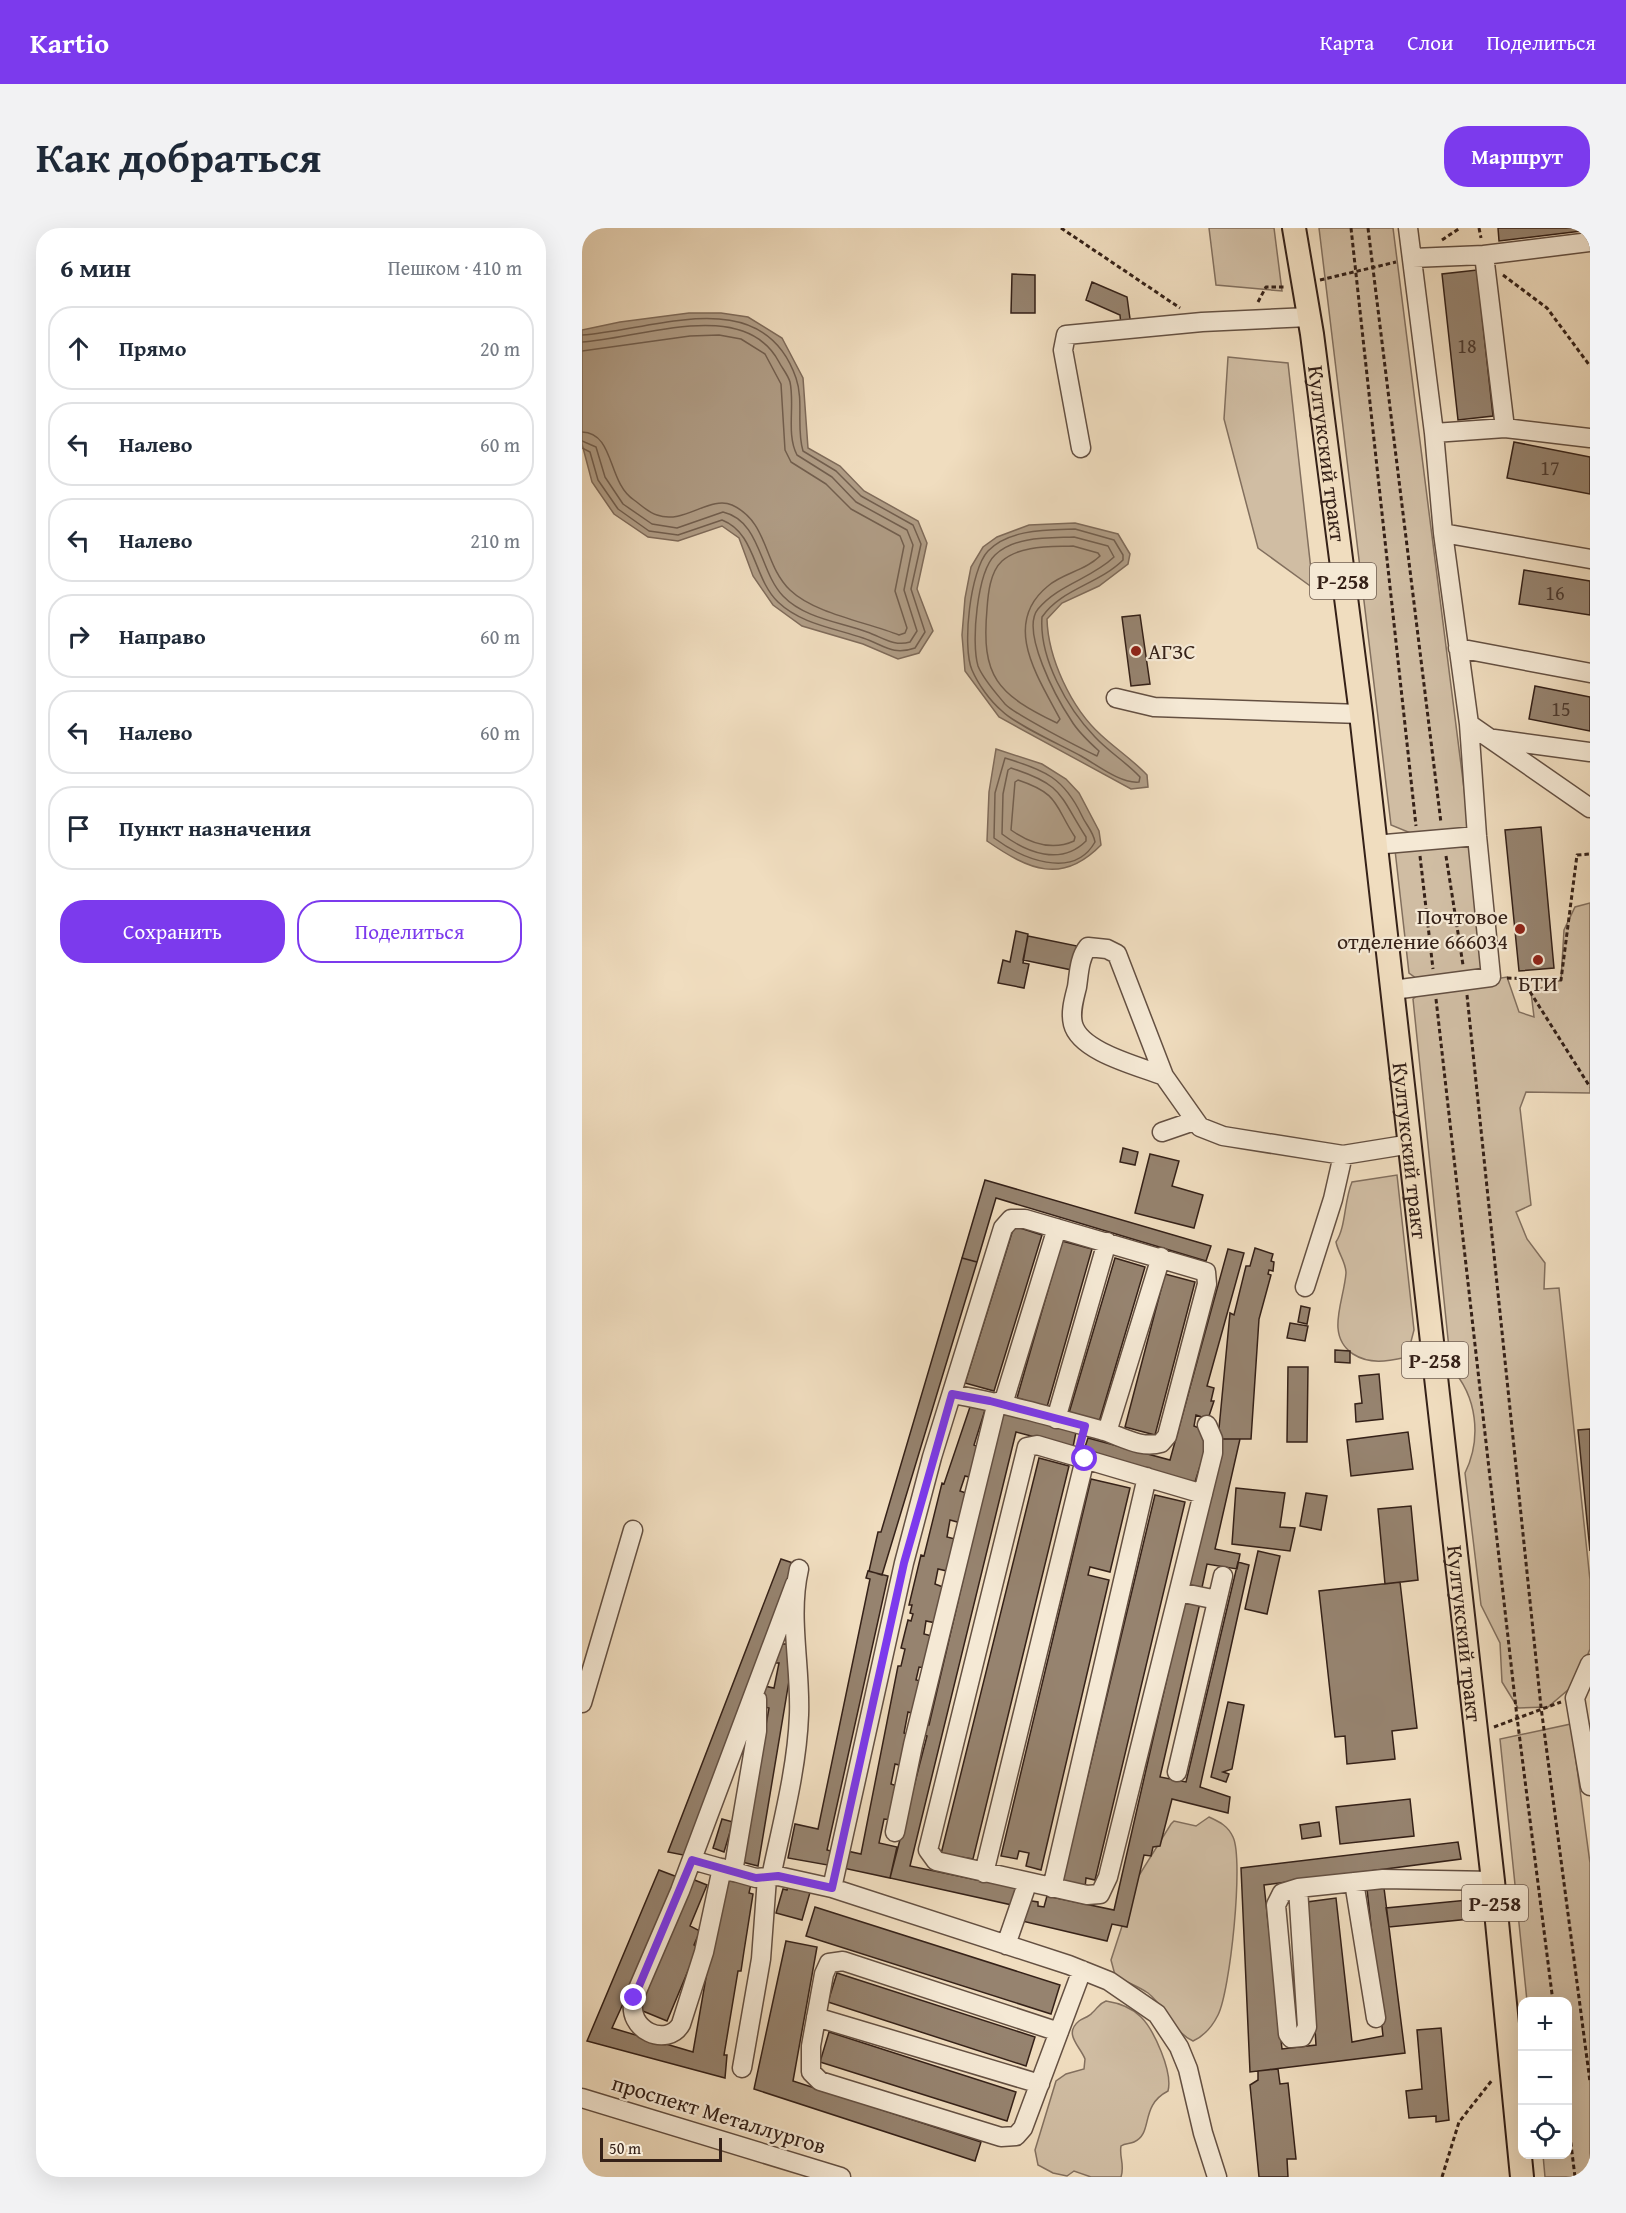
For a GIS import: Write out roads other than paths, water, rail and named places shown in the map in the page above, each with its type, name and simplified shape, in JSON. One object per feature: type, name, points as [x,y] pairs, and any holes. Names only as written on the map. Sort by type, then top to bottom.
[{"type":"main road","name":"Култукский тракт","points":[[1294,228],[1309,316],[1361,714],[1374,845],[1411,1144],[1492,1881],[1504,2076]]},
{"type":"main road","name":"Р-258","points":[[1504,2076],[1518,2120]]},
{"type":"main road","name":"Р-258","points":[[1504,2076],[1522,2177]]},
{"type":"main road","points":[[1527,2159],[1529,2177]]},
{"type":"street","points":[[1393,990],[1491,977],[1469,724],[1443,533],[1434,433],[1408,228]]},
{"type":"street","points":[[1413,258],[1484,259],[1590,242]]},
{"type":"street","points":[[1484,259],[1505,428]]},
{"type":"street","points":[[1081,448],[1063,350],[1066,335],[1202,322],[1309,316]]},
{"type":"street","points":[[1434,433],[1505,428],[1590,438]]},
{"type":"street","points":[[1443,533],[1590,560]]},
{"type":"street","points":[[1458,648],[1590,673]]},
{"type":"street","points":[[1116,698],[1154,708],[1361,714]]},
{"type":"street","points":[[1469,724],[1590,808]]},
{"type":"street","points":[[1490,739],[1590,752]]},
{"type":"street","points":[[1374,845],[1477,836]]},
{"type":"street","points":[[1164,1076],[1084,1042],[1076,1032],[1072,1012],[1082,959],[1088,947],[1107,949],[1117,954],[1164,1076],[1194,1121],[1207,1131],[1223,1136],[1343,1155],[1411,1144]]},
{"type":"street","points":[[1162,1132],[1194,1121]]},
{"type":"street","points":[[1305,1287],[1333,1199],[1343,1155]]},
{"type":"street","points":[[832,1888],[904,1563],[952,1394],[1006,1222],[1018,1218],[1057,1228],[1203,1269],[1207,1277],[1167,1436],[1161,1443],[1128,1441],[1107,1432],[1000,1403],[952,1394]]},
{"type":"street","points":[[895,1832],[913,1744],[1000,1403],[1057,1228]]},
{"type":"street","points":[[1056,1419],[1107,1242]]},
{"type":"street","points":[[1107,1432],[1161,1257]]},
{"type":"street","points":[[1203,1494],[1031,1444],[1023,1452],[928,1850],[936,1861],[1027,1884],[1095,1896],[1100,1894],[1104,1888],[1179,1592],[1203,1494],[1214,1445],[1207,1425]]},
{"type":"street","points":[[984,1873],[1081,1457],[1085,1426]]},
{"type":"street","points":[[1052,1888],[1147,1477]]},
{"type":"street","points":[[582,1703],[633,1530]]},
{"type":"street","points":[[1177,1772],[1223,1576]]},
{"type":"street","points":[[742,2068],[762,1959],[769,1877],[799,1727],[797,1577],[692,1860],[632,2006],[634,2020],[652,2032],[673,2034],[681,2024],[704,1952],[727,1870],[757,1731],[757,1688]]},
{"type":"street","points":[[1179,1592],[1217,1600]]},
{"type":"street","points":[[1590,1664],[1575,1698],[1590,1786]]},
{"type":"street","points":[[692,1860],[727,1870],[798,1879],[832,1888],[1082,1970],[1109,1981],[1139,1999],[1157,2014],[1169,2030],[1188,2069],[1203,2133],[1217,2177]]},
{"type":"street","points":[[1298,1888],[1307,2027],[1302,2037],[1296,2039],[1291,2038],[1288,2034],[1276,1905],[1282,1893],[1298,1888],[1383,1879],[1492,1881]]},
{"type":"street","points":[[1354,1882],[1376,2018]]},
{"type":"street","points":[[1006,1945],[1027,1884]]},
{"type":"street","points":[[1059,2032],[843,1961],[834,1961],[826,1968],[809,2063],[815,2078],[1001,2137],[1016,2136],[1023,2128],[1040,2084],[1082,1970]]},
{"type":"street","points":[[816,2017],[1040,2084]]},
{"type":"street","name":"проспект Металлургов","points":[[582,2098],[841,2177]]},
{"type":"water","points":[[689,313],[721,313],[748,317],[782,338],[803,378],[808,448],[840,466],[864,491],[918,521],[927,543],[917,589],[933,631],[919,653],[898,659],[863,644],[802,626],[773,605],[753,576],[739,538],[722,526],[678,541],[648,537],[614,514],[592,482],[582,444],[582,330],[620,322]]},
{"type":"water","points":[[1075,523],[1118,534],[1130,554],[1128,564],[1099,586],[1062,603],[1047,619],[1052,650],[1063,682],[1080,711],[1101,735],[1147,775],[1148,787],[1131,789],[999,717],[965,671],[962,635],[965,598],[971,567],[983,547],[997,537],[1029,525]]},
{"type":"water","points":[[996,749],[1042,764],[1066,779],[1079,793],[1099,831],[1101,845],[1087,858],[1073,865],[1059,869],[1045,869],[1031,866],[987,841],[989,792]]},
{"type":"place","name":"АГЗС","points":[[1136,651]]},
{"type":"place","name":"Почтовое отделение 666034","points":[[1520,929]]},
{"type":"place","name":"БТИ","points":[[1538,960]]}]
